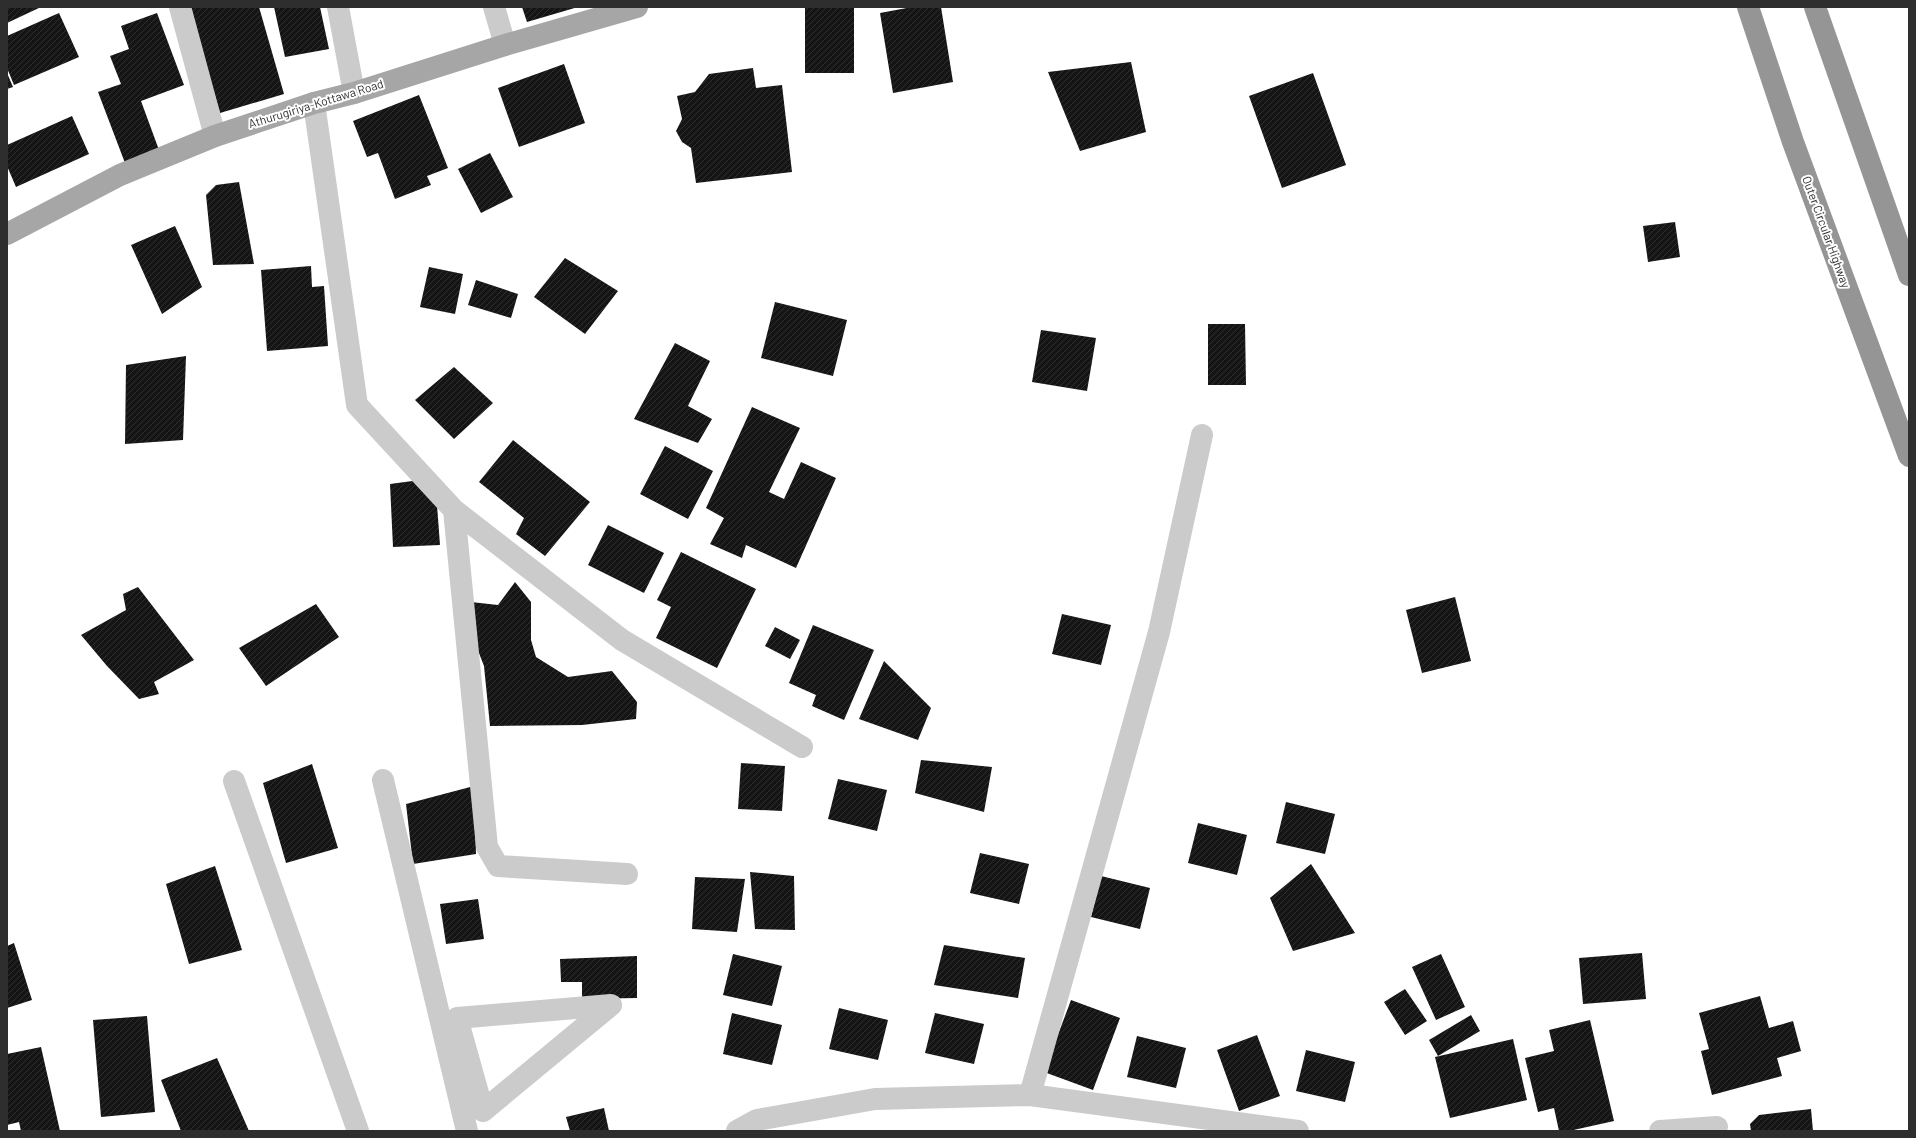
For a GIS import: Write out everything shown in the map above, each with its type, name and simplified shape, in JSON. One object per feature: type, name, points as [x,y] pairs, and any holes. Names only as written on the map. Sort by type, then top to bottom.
[{"type":"highway","name":"Outer Circular Highway","points":[[1748,7],[1793,142],[1909,456]]},
{"type":"highway","points":[[1815,7],[1909,276]]},
{"type":"main road","name":"Athurugiriya-Kottawa Road","points":[[7,234],[120,175],[215,136],[314,103],[354,93],[505,45],[637,7]]},
{"type":"street","points":[[180,7],[215,136]]},
{"type":"street","points":[[338,7],[354,93]]},
{"type":"street","points":[[494,7],[505,45]]},
{"type":"street","points":[[314,103],[357,405],[454,510],[622,640],[802,747]]},
{"type":"street","points":[[1030,1095],[1159,632],[1202,435]]},
{"type":"street","points":[[454,510],[487,848],[498,866],[626,874]]},
{"type":"street","points":[[384,780],[466,1131]]},
{"type":"street","points":[[234,781],[358,1131]]},
{"type":"street","points":[[474,1131],[483,1111],[611,1005],[457,1018],[483,1111]]},
{"type":"street","points":[[738,1131],[756,1120],[875,1098],[1030,1095],[1298,1131]]},
{"type":"street","points":[[1660,1131],[1717,1127]]},
{"type":"building","points":[[7,7],[41,7],[7,23]]},
{"type":"building","points":[[189,7],[259,7],[284,94],[220,113]]},
{"type":"building","points":[[274,7],[320,7],[329,49],[285,57]]},
{"type":"building","points":[[522,7],[578,7],[527,22]]},
{"type":"building","points":[[805,7],[854,7],[854,73],[805,73]]},
{"type":"building","points":[[912,7],[941,7],[953,82],[893,93],[880,13]]},
{"type":"building","points":[[59,13],[79,57],[14,85],[7,68],[7,36]]},
{"type":"building","points":[[157,13],[184,85],[141,101],[159,150],[125,163],[98,92],[121,84],[110,56],[129,49],[121,26]]},
{"type":"building","points":[[1131,62],[1146,132],[1080,151],[1048,72]]},
{"type":"building","points":[[564,64],[585,123],[519,147],[498,88]]},
{"type":"building","points":[[753,68],[756,88],[782,85],[792,172],[696,183],[691,148],[682,142],[676,131],[682,119],[677,96],[695,92],[709,74]]},
{"type":"building","points":[[7,73],[13,87],[7,89]]},
{"type":"building","points":[[1313,73],[1346,165],[1282,188],[1249,96]]},
{"type":"building","points":[[419,95],[448,168],[427,176],[431,185],[395,199],[378,153],[367,157],[353,121]]},
{"type":"building","points":[[72,116],[89,154],[16,187],[7,166],[7,145]]},
{"type":"building","points":[[490,153],[513,197],[481,213],[458,169]]},
{"type":"building","points":[[239,182],[254,264],[213,265],[206,195],[216,185]]},
{"type":"building","points":[[1675,222],[1680,257],[1648,262],[1643,226]]},
{"type":"building","points":[[175,226],[202,287],[162,314],[131,245]]},
{"type":"building","points":[[565,258],[618,291],[585,334],[534,297]]},
{"type":"building","points":[[311,266],[312,287],[324,286],[328,346],[267,351],[261,270]]},
{"type":"building","points":[[429,267],[463,274],[455,314],[420,307]]},
{"type":"building","points":[[476,280],[518,294],[511,318],[468,305]]},
{"type":"building","points":[[775,302],[847,320],[833,376],[761,358]]},
{"type":"building","points":[[1208,324],[1245,324],[1246,385],[1208,385]]},
{"type":"building","points":[[1041,330],[1096,338],[1087,391],[1032,382]]},
{"type":"building","points":[[675,343],[710,361],[688,406],[712,419],[698,443],[634,419]]},
{"type":"building","points":[[186,356],[183,440],[125,444],[126,365]]},
{"type":"building","points":[[454,367],[493,403],[454,439],[415,400]]},
{"type":"building","points":[[752,407],[800,428],[769,492],[784,499],[801,462],[836,478],[796,568],[746,545],[742,558],[710,544],[724,518],[706,508]]},
{"type":"building","points":[[513,440],[590,502],[545,556],[516,534],[524,518],[479,482]]},
{"type":"building","points":[[665,446],[713,471],[688,519],[640,494]]},
{"type":"building","points":[[435,478],[440,545],[393,547],[390,484]]},
{"type":"building","points":[[608,525],[664,553],[644,593],[588,565]]},
{"type":"building","points":[[681,552],[756,589],[717,668],[656,638],[671,607],[657,600]]},
{"type":"building","points":[[515,582],[531,602],[531,640],[536,657],[568,677],[612,671],[637,702],[636,719],[582,725],[490,726],[484,666],[477,648],[471,602],[498,605]]},
{"type":"building","points":[[138,587],[194,660],[154,682],[159,694],[139,699],[107,666],[81,635],[126,610],[123,594]]},
{"type":"building","points":[[1455,597],[1471,661],[1422,673],[1406,610]]},
{"type":"building","points":[[316,604],[339,637],[266,686],[239,648]]},
{"type":"building","points":[[1062,614],[1111,625],[1101,665],[1052,654]]},
{"type":"building","points":[[813,625],[874,650],[844,720],[812,706],[816,695],[789,683]]},
{"type":"building","points":[[775,627],[800,640],[790,659],[765,646]]},
{"type":"building","points":[[884,661],[931,708],[918,740],[859,719]]},
{"type":"building","points":[[921,760],[992,767],[984,812],[915,793]]},
{"type":"building","points":[[741,763],[785,766],[782,811],[738,809]]},
{"type":"building","points":[[312,764],[338,848],[286,863],[263,783]]},
{"type":"building","points":[[838,779],[887,790],[877,831],[828,819]]},
{"type":"building","points":[[474,786],[476,854],[413,864],[406,804]]},
{"type":"building","points":[[1286,802],[1335,814],[1325,854],[1276,843]]},
{"type":"building","points":[[1198,823],[1247,835],[1237,875],[1188,863]]},
{"type":"building","points":[[980,853],[1029,864],[1019,904],[970,893]]},
{"type":"building","points":[[1311,864],[1355,933],[1293,951],[1270,898]]},
{"type":"building","points":[[215,866],[242,950],[189,964],[166,884]]},
{"type":"building","points":[[750,872],[794,876],[795,930],[755,929]]},
{"type":"building","points":[[1101,876],[1150,888],[1140,929],[1091,917]]},
{"type":"building","points":[[695,877],[745,879],[737,932],[692,929]]},
{"type":"building","points":[[478,899],[484,939],[446,944],[440,904]]},
{"type":"building","points":[[14,943],[32,1000],[7,1008],[7,946]]},
{"type":"building","points":[[944,945],[1025,958],[1018,998],[934,985]]},
{"type":"building","points":[[1642,953],[1646,999],[1583,1004],[1579,958]]},
{"type":"building","points":[[733,954],[782,966],[772,1006],[723,995]]},
{"type":"building","points":[[1441,954],[1465,1007],[1436,1020],[1412,967]]},
{"type":"building","points":[[637,956],[637,998],[582,999],[582,982],[561,982],[560,959]]},
{"type":"building","points":[[1405,989],[1427,1021],[1405,1035],[1384,1002]]},
{"type":"building","points":[[1760,996],[1769,1028],[1793,1021],[1801,1051],[1777,1058],[1782,1076],[1712,1095],[1701,1051],[1709,1049],[1699,1013]]},
{"type":"building","points":[[1071,1000],[1120,1018],[1093,1090],[1044,1072]]},
{"type":"building","points":[[839,1008],[888,1020],[878,1060],[829,1049]]},
{"type":"building","points":[[732,1013],[782,1025],[772,1065],[723,1054]]},
{"type":"building","points":[[935,1013],[984,1024],[974,1064],[925,1053]]},
{"type":"building","points":[[1471,1015],[1480,1031],[1438,1056],[1429,1040]]},
{"type":"building","points":[[147,1016],[155,1112],[101,1117],[93,1020]]},
{"type":"building","points":[[1590,1020],[1614,1121],[1569,1131],[1559,1131],[1554,1108],[1538,1112],[1525,1058],[1554,1051],[1549,1030]]},
{"type":"building","points":[[1257,1035],[1280,1096],[1239,1111],[1217,1050]]},
{"type":"building","points":[[1137,1036],[1186,1048],[1176,1088],[1127,1077]]},
{"type":"building","points":[[1513,1039],[1527,1100],[1450,1118],[1435,1057]]},
{"type":"building","points":[[41,1047],[60,1131],[21,1131],[19,1122],[7,1125],[7,1054]]},
{"type":"building","points":[[1306,1050],[1355,1062],[1345,1102],[1296,1091]]},
{"type":"building","points":[[217,1058],[249,1131],[181,1131],[161,1080]]},
{"type":"building","points":[[604,1108],[609,1131],[570,1131],[566,1117]]},
{"type":"building","points":[[1811,1109],[1813,1131],[1751,1131],[1750,1124],[1759,1115]]}]
